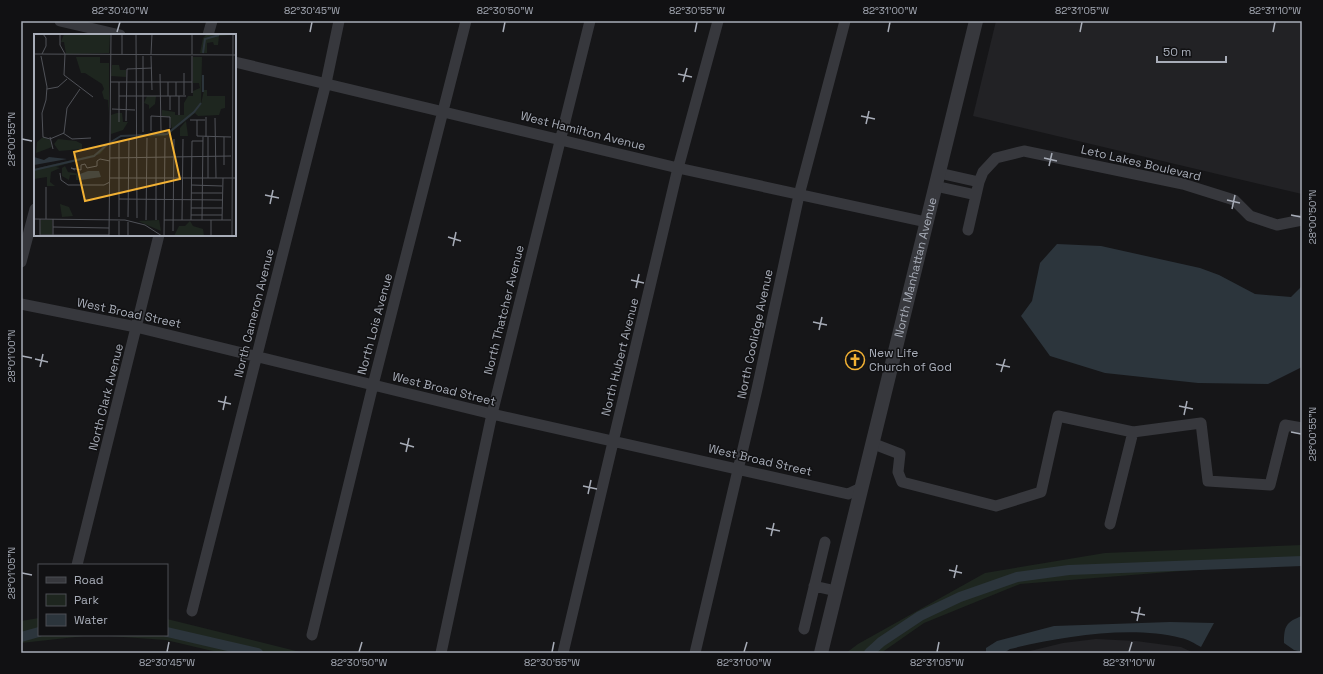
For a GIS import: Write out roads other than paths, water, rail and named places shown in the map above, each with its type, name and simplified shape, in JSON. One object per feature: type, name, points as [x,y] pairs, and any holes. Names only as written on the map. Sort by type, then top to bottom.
[{"type":"street","points":[[60,21],[83,28],[115,34]]},
{"type":"street","points":[[208,34],[212,21]]},
{"type":"street","name":"North Cameron Avenue","points":[[192,611],[326,83],[339,21]]},
{"type":"street","name":"North Lois Avenue","points":[[312,635],[373,385],[466,21]]},
{"type":"street","name":"North Thatcher Avenue","points":[[441,653],[492,414],[559,138],[590,21]]},
{"type":"street","name":"North Hubert Avenue","points":[[563,653],[678,168],[718,21]]},
{"type":"street","name":"North Coolidge Avenue","points":[[695,653],[739,468],[799,195],[845,21]]},
{"type":"street","name":"North Manhattan Avenue","points":[[821,653],[860,488],[874,444],[926,222],[976,21]]},
{"type":"street","name":"West Hamilton Avenue","points":[[236,62],[559,138],[678,168],[926,222]]},
{"type":"street","name":"Leto Lakes Boulevard","points":[[968,230],[979,182],[989,163],[996,158],[1024,150],[1183,184],[1234,200],[1250,216],[1277,224],[1302,220]]},
{"type":"street","points":[[937,179],[979,182]]},
{"type":"street","points":[[937,179],[976,195]]},
{"type":"street","points":[[21,262],[34,213]]},
{"type":"street","name":"North Clark Avenue","points":[[77,564],[159,236]]},
{"type":"street","name":"West Broad Street","points":[[21,304],[136,327],[492,414],[739,468],[848,494],[860,488]]},
{"type":"street","points":[[874,444],[900,454],[898,472],[902,482],[996,506],[1041,492],[1058,416],[1133,432],[1201,423],[1208,481],[1270,485],[1285,425],[1302,428]]},
{"type":"street","points":[[1110,524],[1133,432]]},
{"type":"street","points":[[804,629],[825,542]]},
{"type":"street","points":[[814,586],[836,591]]},
{"type":"water","points":[[1057,244],[1101,246],[1200,268],[1219,275],[1255,294],[1291,297],[1302,286],[1302,367],[1268,384],[1198,383],[1105,373],[1050,356],[1021,316],[1032,301],[1040,263]]},
{"type":"water","points":[[1302,616],[1302,652],[1294,650],[1284,643],[1285,629],[1287,625],[1292,620]]},
{"type":"water","points":[[1170,622],[1214,623],[1201,647],[1189,640],[1161,634],[1117,633],[1095,634],[1051,640],[1010,649],[1004,653],[986,653],[986,648],[997,641],[1054,626]]},
{"type":"waterway","points":[[869,653],[881,642],[920,616],[960,597],[1017,577],[1069,570],[1302,561]]},
{"type":"waterway","points":[[21,637],[38,632]]},
{"type":"waterway","points":[[168,632],[258,653]]},
{"type":"place","name":"New Life Church of God","points":[[855,360]]}]
